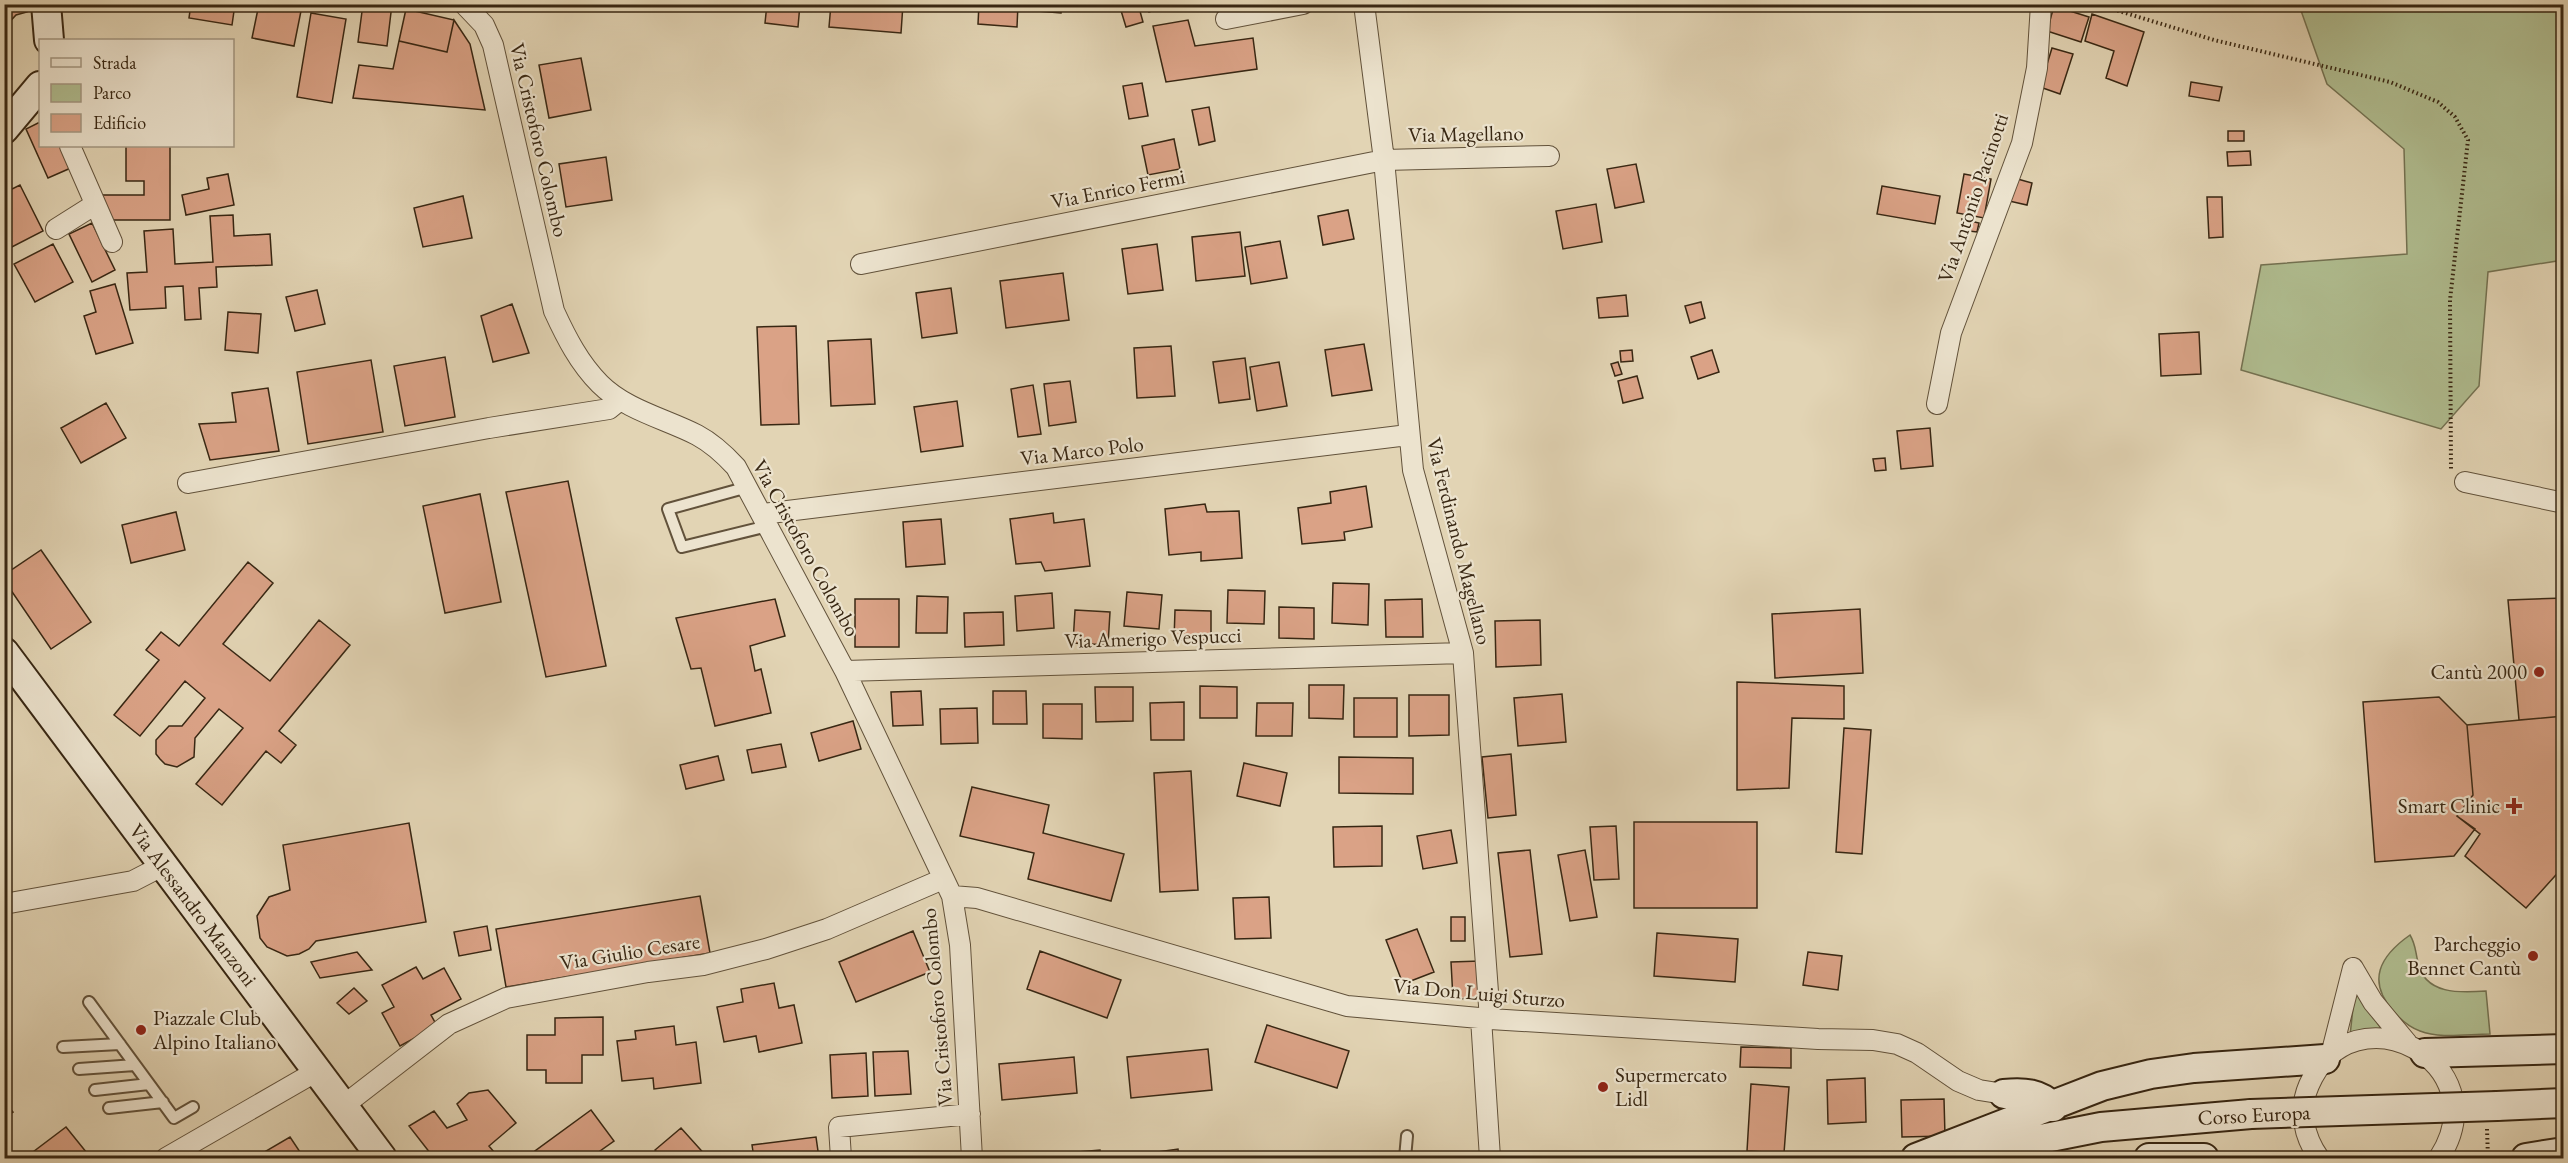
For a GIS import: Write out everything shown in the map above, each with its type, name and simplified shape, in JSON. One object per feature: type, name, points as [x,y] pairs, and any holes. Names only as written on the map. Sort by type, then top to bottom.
[{"type":"main road","points":[[46,4],[49,39]]},
{"type":"main road","points":[[4,129],[39,87]]},
{"type":"main road","name":"Via Alessandro Manzoni","points":[[4,652],[382,1158]]},
{"type":"main road","points":[[2416,1048],[2564,1049]]},
{"type":"main road","points":[[1916,1158],[2053,1107],[2102,1086],[2151,1074],[2194,1068],[2328,1057]]},
{"type":"main road","points":[[2004,1094],[2030,1094],[2044,1098],[2053,1107]]},
{"type":"main road","name":"Corso Europa","points":[[1949,1158],[2013,1143],[2101,1127],[2251,1114],[2564,1103]]},
{"type":"main road","points":[[2526,1158],[2564,1152]]},
{"type":"main road","points":[[2149,1158],[2204,1158]]},
{"type":"street","name":"Via Cristoforo Colombo","points":[[464,4],[483,25],[493,45],[554,311],[583,366],[601,386],[620,399],[699,436],[721,452],[736,467],[845,671],[894,769],[948,887],[960,945],[972,1158]]},
{"type":"street","points":[[1226,19],[1303,4]]},
{"type":"street","name":"Via Ferdinando Magellano","points":[[1364,4],[1384,160],[1413,470],[1463,653],[1486,1019],[1490,1158]]},
{"type":"street","name":"Via Antonio Pacinotti","points":[[1937,404],[1951,333],[2022,143],[2037,68],[2042,4]]},
{"type":"street","points":[[70,147],[112,242]]},
{"type":"street","name":"Via Magellano","points":[[1384,160],[1549,156]]},
{"type":"street","name":"Via Enrico Fermi","points":[[861,264],[1384,160]]},
{"type":"street","points":[[56,229],[94,205]]},
{"type":"street","points":[[188,483],[489,428],[609,409],[620,399]]},
{"type":"street","name":"Via Marco Polo","points":[[765,520],[1408,435]]},
{"type":"street","points":[[2465,482],[2564,503]]},
{"type":"street","name":"Via Amerigo Vespucci","points":[[845,671],[1463,653]]},
{"type":"street","points":[[4,904],[133,881],[164,865]]},
{"type":"street","name":"Via Don Luigi Sturzo","points":[[948,887],[977,898],[1347,1006],[1486,1019],[1818,1040],[1873,1040],[1897,1044],[1917,1053],[1958,1081],[1979,1090],[2004,1094]]},
{"type":"street","name":"Via Giulio Cesare","points":[[343,1106],[448,1024],[506,998],[648,972],[704,965],[766,949],[948,887]]},
{"type":"street","points":[[2328,1057],[2353,968],[2373,1002],[2444,1077],[2454,1105],[2453,1126],[2447,1145],[2439,1158]]},
{"type":"street","points":[[2319,1158],[2305,1131],[2303,1112],[2306,1092],[2313,1074],[2328,1057],[2343,1046],[2364,1039],[2386,1038],[2416,1048]]},
{"type":"street","points":[[166,1158],[317,1071]]},
{"type":"street","points":[[841,1158],[839,1127],[970,1114]]},
{"type":"lane","points":[[748,487],[668,509],[682,547],[765,520]]},
{"type":"lane","points":[[89,1002],[174,1118],[193,1107]]},
{"type":"lane","points":[[63,1047],[120,1044]]},
{"type":"lane","points":[[79,1069],[135,1065]]},
{"type":"lane","points":[[95,1090],[149,1084]]},
{"type":"lane","points":[[109,1108],[163,1102]]},
{"type":"lane","points":[[1405,1158],[1407,1136]]},
{"type":"path","points":[[2096,4],[2214,40],[2390,82],[2439,102],[2456,117],[2468,140],[2450,300],[2450,470],[2465,482]]},
{"type":"green space","points":[[2299,5],[2563,5],[2563,260],[2488,272],[2479,386],[2441,429],[2241,370],[2261,265],[2407,254],[2404,149],[2327,84]]},
{"type":"green space","points":[[2410,935],[2422,973],[2428,981],[2445,990],[2486,991],[2490,1034],[2428,1033],[2402,1020],[2385,1001],[2380,990],[2380,970],[2384,960]]},
{"type":"green space","points":[[2355,989],[2384,1033],[2350,1036]]},
{"type":"building","points":[[4,4],[27,4],[27,12],[16,15],[4,28]]},
{"type":"building","points":[[191,4],[235,4],[232,25],[189,18]]},
{"type":"building","points":[[259,4],[302,6],[294,46],[252,38]]},
{"type":"building","points":[[363,4],[392,4],[387,46],[358,42]]},
{"type":"building","points":[[639,4],[698,4],[698,10]]},
{"type":"building","points":[[767,4],[800,4],[798,27],[765,23]]},
{"type":"building","points":[[831,4],[903,4],[901,33],[829,27]]},
{"type":"building","points":[[979,4],[1018,4],[1017,27],[978,24]]},
{"type":"building","points":[[1025,4],[1062,4],[1061,13],[1025,10]]},
{"type":"building","points":[[1119,4],[1138,4],[1143,22],[1126,27]]},
{"type":"building","points":[[1146,4],[1171,4],[1149,12]]},
{"type":"building","points":[[1853,4],[1884,4],[1884,11],[1853,9]]},
{"type":"building","points":[[2054,6],[2089,17],[2081,42],[2047,31]]},
{"type":"building","points":[[406,9],[454,20],[447,52],[399,41]]},
{"type":"building","points":[[311,13],[346,19],[332,103],[297,97]]},
{"type":"building","points":[[2092,14],[2144,32],[2127,86],[2106,78],[2114,51],[2085,41]]},
{"type":"building","points":[[454,20],[470,44],[485,110],[353,98],[359,65],[393,69],[399,41],[447,52]]},
{"type":"building","points":[[1188,20],[1195,46],[1253,38],[1257,69],[1166,82],[1153,26]]},
{"type":"building","points":[[2052,48],[2073,54],[2060,94],[2040,87]]},
{"type":"building","points":[[581,58],[591,110],[549,118],[539,65]]},
{"type":"building","points":[[2191,82],[2222,87],[2219,101],[2189,96]]},
{"type":"building","points":[[1142,83],[1148,116],[1129,119],[1123,86]]},
{"type":"building","points":[[1209,107],[1215,141],[1199,145],[1192,110]]},
{"type":"building","points":[[39,122],[39,147],[63,147],[73,167],[48,178],[26,129]]},
{"type":"building","points":[[2228,131],[2244,131],[2244,141],[2228,141]]},
{"type":"building","points":[[1174,139],[1180,169],[1148,175],[1142,146]]},
{"type":"building","points":[[126,147],[170,147],[170,220],[103,220],[102,195],[144,195],[144,181],[126,181]]},
{"type":"building","points":[[2250,151],[2251,165],[2228,166],[2227,152]]},
{"type":"building","points":[[606,157],[612,200],[566,207],[559,164]]},
{"type":"building","points":[[1636,164],[1644,202],[1615,208],[1607,169]]},
{"type":"building","points":[[228,174],[234,205],[186,215],[182,195],[209,189],[207,178]]},
{"type":"building","points":[[1964,174],[1991,179],[1984,218],[1957,213]]},
{"type":"building","points":[[2014,178],[2032,183],[2027,205],[2009,201]]},
{"type":"building","points":[[20,185],[43,231],[6,250],[4,193]]},
{"type":"building","points":[[1882,186],[1940,196],[1935,224],[1877,214]]},
{"type":"building","points":[[463,196],[472,238],[423,247],[414,208]]},
{"type":"building","points":[[2207,197],[2222,197],[2223,237],[2209,238]]},
{"type":"building","points":[[1596,204],[1602,242],[1563,249],[1556,211]]},
{"type":"building","points":[[1348,210],[1354,239],[1323,245],[1318,216]]},
{"type":"building","points":[[233,215],[234,236],[270,234],[272,265],[216,267],[217,287],[199,288],[201,319],[185,320],[183,286],[165,287],[166,308],[130,310],[127,273],[147,272],[144,231],[173,229],[175,264],[213,262],[210,216]]},
{"type":"building","points":[[1962,219],[1979,223],[1977,232],[1961,230]]},
{"type":"building","points":[[92,223],[115,270],[92,282],[69,234]]},
{"type":"building","points":[[1240,232],[1245,276],[1196,281],[1192,237]]},
{"type":"building","points":[[1280,241],[1287,278],[1251,284],[1245,247]]},
{"type":"building","points":[[53,244],[73,282],[35,302],[14,264]]},
{"type":"building","points":[[1157,244],[1163,290],[1128,294],[1122,249]]},
{"type":"building","points":[[1063,273],[1069,320],[1006,328],[1000,281]]},
{"type":"building","points":[[115,284],[133,343],[96,354],[84,316],[96,312],[90,291]]},
{"type":"building","points":[[951,288],[957,333],[922,338],[916,293]]},
{"type":"building","points":[[317,290],[325,324],[295,331],[286,297]]},
{"type":"building","points":[[1626,295],[1628,316],[1599,318],[1597,298]]},
{"type":"building","points":[[1701,302],[1705,318],[1690,323],[1685,306]]},
{"type":"building","points":[[512,304],[529,353],[493,362],[481,316]]},
{"type":"building","points":[[228,312],[261,314],[258,353],[225,350]]},
{"type":"building","points":[[796,326],[799,424],[761,425],[757,327]]},
{"type":"building","points":[[2199,332],[2201,374],[2161,376],[2159,334]]},
{"type":"building","points":[[871,339],[875,404],[831,406],[828,341]]},
{"type":"building","points":[[1364,344],[1372,390],[1332,396],[1325,350]]},
{"type":"building","points":[[1171,346],[1175,396],[1137,398],[1134,348]]},
{"type":"building","points":[[1632,350],[1633,361],[1621,362],[1620,351]]},
{"type":"building","points":[[1712,350],[1719,372],[1698,379],[1691,357]]},
{"type":"building","points":[[445,357],[455,417],[405,426],[394,366]]},
{"type":"building","points":[[1245,358],[1250,399],[1219,403],[1213,362]]},
{"type":"building","points":[[371,360],[383,432],[308,444],[297,372]]},
{"type":"building","points":[[1279,362],[1287,406],[1257,411],[1250,367]]},
{"type":"building","points":[[1618,362],[1622,374],[1615,376],[1611,364]]},
{"type":"building","points":[[1637,376],[1643,398],[1623,403],[1618,381]]},
{"type":"building","points":[[1070,381],[1076,422],[1049,426],[1044,384]]},
{"type":"building","points":[[1033,385],[1041,434],[1018,437],[1011,389]]},
{"type":"building","points":[[268,388],[279,451],[210,460],[199,424],[236,422],[232,393]]},
{"type":"building","points":[[957,401],[963,446],[921,452],[914,407]]},
{"type":"building","points":[[106,403],[126,438],[81,463],[61,428]]},
{"type":"building","points":[[1930,428],[1933,466],[1901,469],[1897,431]]},
{"type":"building","points":[[1885,458],[1886,470],[1875,471],[1873,459]]},
{"type":"building","points":[[568,481],[606,666],[546,677],[506,492]]},
{"type":"building","points":[[1366,486],[1372,527],[1344,532],[1345,540],[1302,544],[1298,508],[1331,503],[1330,492]]},
{"type":"building","points":[[480,494],[501,602],[445,613],[423,506]]},
{"type":"building","points":[[1205,504],[1207,512],[1239,511],[1242,558],[1201,561],[1201,552],[1169,555],[1165,509]]},
{"type":"building","points":[[176,512],[185,550],[131,563],[122,525]]},
{"type":"building","points":[[1053,513],[1054,523],[1084,519],[1090,566],[1045,571],[1041,562],[1016,564],[1010,519]]},
{"type":"building","points":[[941,519],[945,564],[906,567],[903,522]]},
{"type":"building","points":[[41,550],[91,622],[51,649],[4,580],[4,575]]},
{"type":"building","points":[[248,562],[273,583],[223,644],[270,681],[319,620],[350,645],[279,731],[296,745],[281,763],[266,751],[222,805],[196,784],[243,728],[219,709],[195,738],[194,757],[177,767],[165,764],[156,754],[156,740],[169,726],[182,726],[205,698],[185,681],[140,736],[114,715],[159,660],[146,650],[161,632],[179,646]]},
{"type":"building","points":[[1333,583],[1369,584],[1368,625],[1332,623]]},
{"type":"building","points":[[1228,590],[1265,591],[1264,624],[1227,623]]},
{"type":"building","points":[[1127,592],[1162,595],[1159,629],[1124,626]]},
{"type":"building","points":[[1052,593],[1054,628],[1017,631],[1015,596]]},
{"type":"building","points":[[917,596],[948,597],[947,633],[916,633]]},
{"type":"building","name":"Cantù 2000","points":[[2564,598],[2564,716],[2519,720],[2508,600]]},
{"type":"building","points":[[775,599],[785,636],[750,646],[755,671],[761,669],[771,713],[715,726],[701,668],[691,669],[676,618]]},
{"type":"building","points":[[855,599],[899,599],[899,647],[855,647]]},
{"type":"building","points":[[1422,599],[1423,637],[1386,637],[1385,600]]},
{"type":"building","points":[[1279,607],[1314,608],[1314,639],[1279,638]]},
{"type":"building","points":[[1860,609],[1863,673],[1775,678],[1772,614]]},
{"type":"building","points":[[1075,610],[1110,612],[1108,645],[1073,643]]},
{"type":"building","points":[[1175,610],[1211,611],[1211,640],[1174,640]]},
{"type":"building","points":[[1003,612],[1004,645],[965,647],[964,613]]},
{"type":"building","points":[[1540,620],[1541,665],[1496,667],[1495,621]]},
{"type":"building","points":[[1737,682],[1844,686],[1844,719],[1792,718],[1789,788],[1737,790]]},
{"type":"building","points":[[1309,685],[1344,685],[1343,719],[1309,718]]},
{"type":"building","points":[[1200,686],[1237,687],[1237,718],[1200,718]]},
{"type":"building","points":[[1095,687],[1133,687],[1133,721],[1096,722]]},
{"type":"building","points":[[921,691],[923,725],[893,726],[891,692]]},
{"type":"building","points":[[993,691],[1026,691],[1027,724],[993,724]]},
{"type":"building","points":[[1562,694],[1566,742],[1518,746],[1514,698]]},
{"type":"building","points":[[1409,695],[1449,695],[1449,735],[1409,736]]},
{"type":"building","points":[[2439,697],[2467,725],[2473,795],[2457,816],[2475,829],[2454,856],[2375,862],[2363,702]]},
{"type":"building","points":[[1354,698],[1397,698],[1397,737],[1354,737]]},
{"type":"building","points":[[1184,702],[1184,740],[1151,740],[1150,703]]},
{"type":"building","points":[[1257,703],[1293,703],[1292,736],[1256,736]]},
{"type":"building","points":[[1043,704],[1082,704],[1082,739],[1043,738]]},
{"type":"building","points":[[977,708],[978,743],[941,744],[940,709]]},
{"type":"building","name":"Smart Clinic","points":[[2564,716],[2564,866],[2526,908],[2465,856],[2480,834],[2457,816],[2473,795],[2467,725]]},
{"type":"building","points":[[853,721],[861,749],[819,761],[811,733]]},
{"type":"building","points":[[1844,728],[1871,730],[1862,854],[1836,852]]},
{"type":"building","points":[[781,744],[786,767],[752,773],[747,750]]},
{"type":"building","points":[[1511,754],[1516,815],[1488,818],[1482,757]]},
{"type":"building","points":[[718,756],[724,780],[686,789],[680,765]]},
{"type":"building","points":[[1339,757],[1413,758],[1413,794],[1339,793]]},
{"type":"building","points":[[1244,763],[1287,773],[1280,806],[1237,796]]},
{"type":"building","points":[[1191,771],[1198,890],[1160,892],[1154,773]]},
{"type":"building","points":[[972,787],[1049,805],[1043,833],[1124,854],[1111,901],[1028,879],[1034,853],[960,836]]},
{"type":"building","points":[[1634,822],[1757,822],[1757,908],[1634,908]]},
{"type":"building","points":[[409,823],[426,922],[316,941],[309,949],[287,956],[267,947],[260,938],[257,916],[269,897],[290,890],[283,845]]},
{"type":"building","points":[[1382,826],[1382,866],[1334,867],[1333,827]]},
{"type":"building","points":[[1616,826],[1619,879],[1594,880],[1590,827]]},
{"type":"building","points":[[1451,830],[1457,863],[1423,869],[1417,836]]},
{"type":"building","points":[[1530,850],[1542,954],[1510,957],[1498,853]]},
{"type":"building","points":[[1585,850],[1597,917],[1570,921],[1558,855]]},
{"type":"building","points":[[700,896],[710,953],[506,987],[496,929]]},
{"type":"building","points":[[1269,897],[1271,938],[1235,939],[1233,898]]},
{"type":"building","points":[[1451,917],[1465,917],[1465,941],[1451,941]]},
{"type":"building","points":[[487,926],[491,950],[459,956],[454,932]]},
{"type":"building","points":[[1417,929],[1434,972],[1403,984],[1386,940]]},
{"type":"building","points":[[913,931],[930,972],[856,1002],[839,962]]},
{"type":"building","points":[[1657,933],[1738,939],[1735,982],[1654,976]]},
{"type":"building","points":[[1040,951],[1121,980],[1107,1018],[1027,989]]},
{"type":"building","points":[[357,952],[372,970],[320,978],[311,962]]},
{"type":"building","points":[[1808,952],[1842,956],[1838,990],[1803,985]]},
{"type":"building","points":[[1480,961],[1482,998],[1453,999],[1451,962]]},
{"type":"building","points":[[416,967],[423,979],[444,968],[461,999],[431,1015],[437,1026],[400,1046],[382,1013],[394,1007],[382,985]]},
{"type":"building","points":[[774,983],[779,1008],[794,1005],[802,1043],[759,1052],[756,1036],[724,1042],[717,1007],[743,1002],[741,989]]},
{"type":"building","points":[[354,988],[367,1001],[349,1014],[337,1003]]},
{"type":"building","points":[[603,1017],[603,1055],[582,1055],[582,1083],[546,1083],[546,1070],[527,1070],[527,1035],[555,1035],[555,1018]]},
{"type":"building","points":[[1267,1025],[1349,1051],[1337,1088],[1255,1062]]},
{"type":"building","points":[[674,1026],[676,1045],[696,1042],[701,1083],[654,1089],[653,1078],[622,1081],[617,1041],[636,1039],[635,1031]]},
{"type":"building","points":[[1741,1047],[1791,1048],[1791,1068],[1740,1067]]},
{"type":"building","points":[[1208,1049],[1212,1090],[1131,1098],[1127,1057]]},
{"type":"building","points":[[908,1051],[911,1094],[875,1096],[873,1052]]},
{"type":"building","points":[[866,1053],[868,1096],[832,1098],[830,1055]]},
{"type":"building","points":[[1074,1057],[1077,1093],[1002,1100],[999,1064]]},
{"type":"building","points":[[1865,1078],[1866,1122],[1828,1124],[1827,1080]]},
{"type":"building","points":[[1751,1084],[1789,1087],[1784,1153],[1747,1151]]},
{"type":"building","points":[[488,1090],[516,1123],[489,1146],[499,1158],[434,1158],[409,1126],[434,1111],[447,1128],[467,1120],[457,1104],[469,1093]]},
{"type":"building","points":[[1944,1099],[1945,1136],[1902,1137],[1901,1100]]},
{"type":"building","points":[[4,1102],[13,1112],[4,1118]]},
{"type":"building","points":[[591,1110],[614,1141],[590,1158],[541,1158],[535,1151]]},
{"type":"building","points":[[66,1127],[91,1158],[25,1158]]},
{"type":"building","points":[[681,1128],[708,1158],[662,1158],[655,1150]]},
{"type":"building","points":[[290,1137],[304,1158],[254,1158]]},
{"type":"building","points":[[816,1137],[819,1158],[754,1158],[752,1145]]},
{"type":"building","points":[[1178,1149],[1179,1158],[1136,1158],[1135,1155]]},
{"type":"building","points":[[1100,1150],[1101,1158],[1019,1158],[1019,1157]]},
{"type":"place","name":"Cantù 2000","points":[[2539,672]]},
{"type":"place","name":"Smart Clinic","points":[[2514,806]]},
{"type":"place","name":"Parcheggio Bennet Cantù","points":[[2533,956]]},
{"type":"place","name":"Piazzale Club Alpino Italiano","points":[[141,1030]]},
{"type":"place","name":"Supermercato Lidl","points":[[1603,1087]]}]
